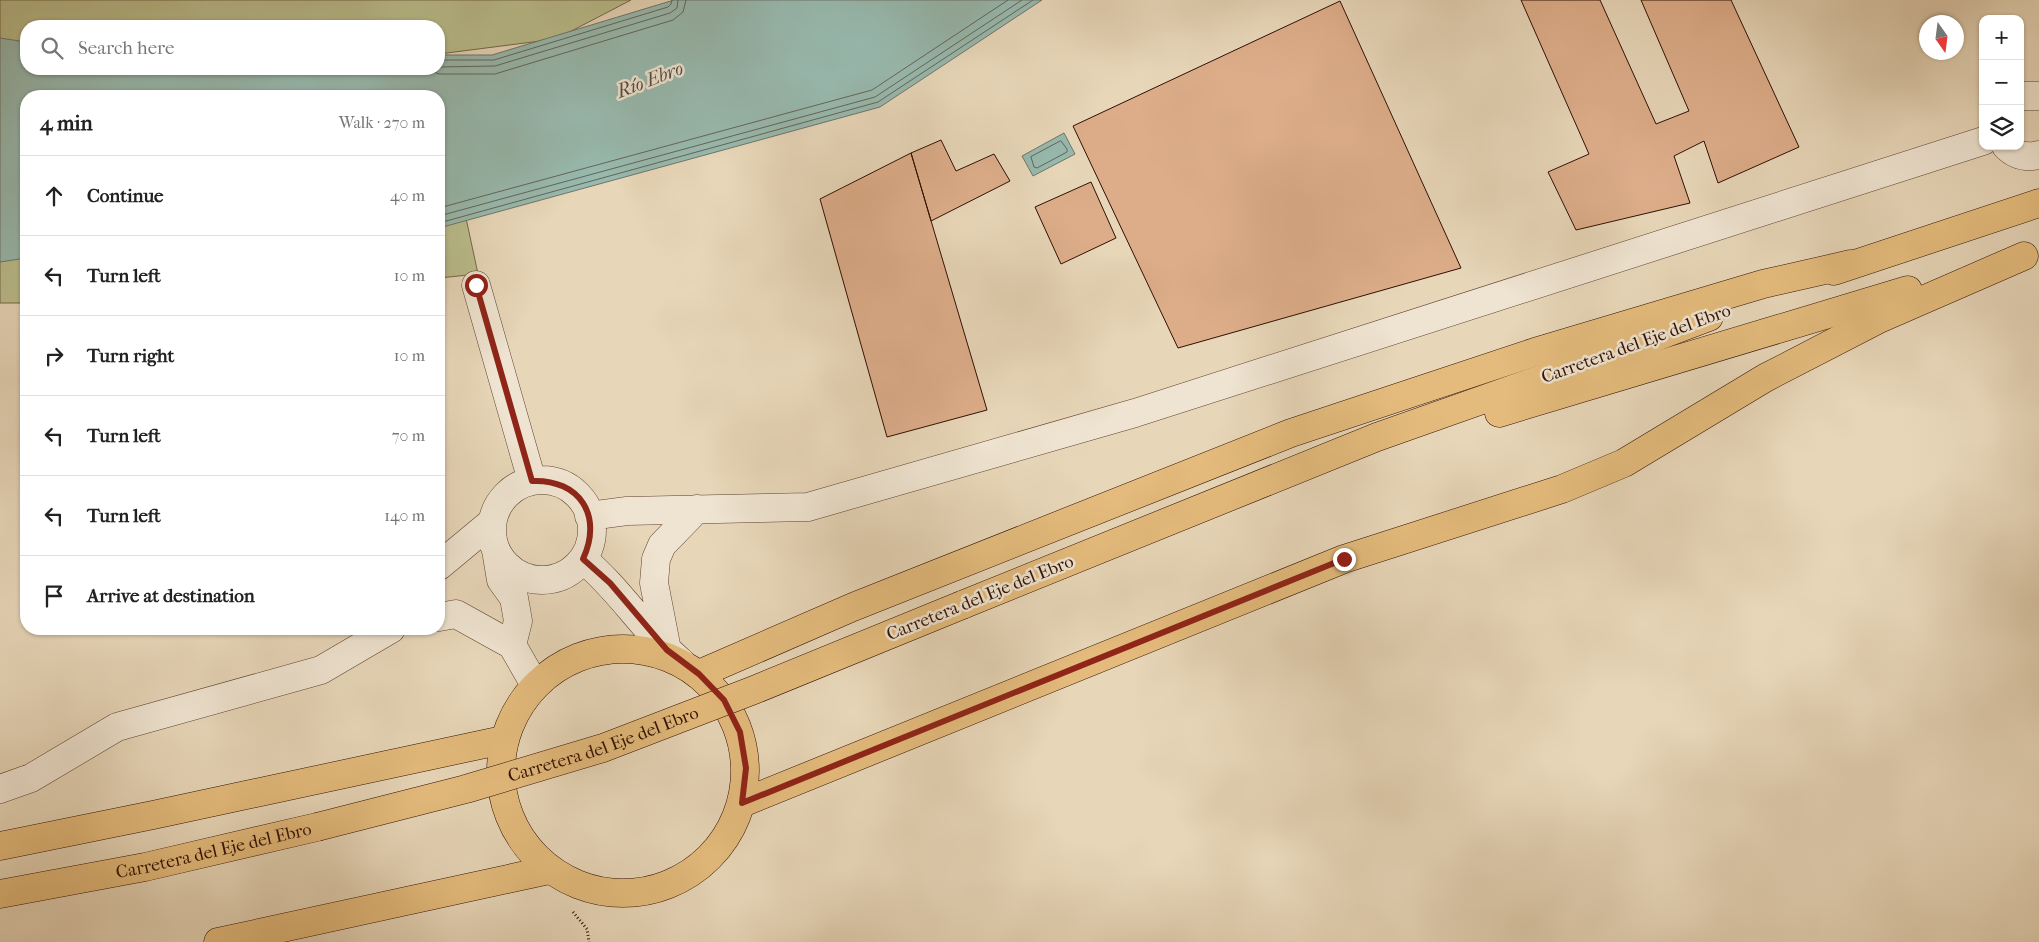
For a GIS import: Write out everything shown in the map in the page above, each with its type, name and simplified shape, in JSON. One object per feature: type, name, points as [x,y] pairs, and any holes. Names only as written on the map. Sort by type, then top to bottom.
[{"type":"main road","name":"Carretera del Eje del Ebro","points":[[0,894],[145,867],[317,827],[466,790],[603,748],[754,690],[1377,436],[1589,362],[1851,264],[2039,203]]},
{"type":"main road","name":"Carretera del Eje del Ebro","points":[[1237,494],[1343,465],[1497,413],[2031,253]]},
{"type":"main road","points":[[742,803],[1344,559],[1562,490],[1624,463],[1765,378],[1877,320],[2031,253]]},
{"type":"main road","points":[[683,662],[853,607],[1291,433],[1534,352],[1764,284],[1851,264]]},
{"type":"main road","points":[[605,649],[644,650],[683,662],[724,700],[740,732],[746,768],[742,803],[734,824],[723,842],[700,866],[676,882],[648,891],[620,894],[596,891],[574,884],[549,870],[523,844],[506,812],[499,776],[503,740],[515,710],[535,684],[567,661],[605,649]]},
{"type":"main road","points":[[0,846],[503,740]]},
{"type":"main road","points":[[218,942],[549,870]]},
{"type":"street","points":[[2024,96],[2039,96]]},
{"type":"street","points":[[589,516],[628,511],[808,507],[1135,414],[1979,142]]},
{"type":"street","points":[[2012,150],[2020,156],[2030,157],[2039,155]]},
{"type":"street","points":[[476,285],[532,481]]},
{"type":"street","points":[[497,552],[507,566],[521,576],[538,580],[555,578],[570,571],[583,559],[592,531],[589,516],[583,502],[574,492],[561,484],[547,480],[532,481],[518,486],[506,495],[497,507],[492,522],[492,538],[497,552],[501,580],[514,598],[518,621],[512,645]]},
{"type":"street","points":[[683,662],[654,583],[656,559],[662,545],[697,509]]},
{"type":"street","points":[[445,561],[492,522]]},
{"type":"street","points":[[583,559],[610,583],[683,662]]},
{"type":"street","points":[[445,616],[456,614],[512,645],[535,684]]},
{"type":"street","points":[[0,788],[32,778],[118,726],[322,670],[381,635]]},
{"type":"path","points":[[573,912],[587,929],[588,942]]},
{"type":"green space","points":[[0,0],[631,0],[556,39],[445,53],[445,20],[20,20],[20,75],[435,75],[439,90],[20,90],[20,303],[0,303]]},
{"type":"green space","points":[[445,120],[478,274],[445,277]]},
{"type":"water","name":"Río Ebro","points":[[674,0],[1042,0],[880,107],[445,226],[445,90],[20,90],[20,259],[0,262],[0,38],[20,41],[20,75],[445,75],[445,55],[492,55]]},
{"type":"water","points":[[1064,133],[1075,154],[1033,176],[1022,156]]},
{"type":"building","points":[[1521,0],[1600,0],[1656,124],[1689,111],[1641,0],[1731,0],[1799,147],[1718,183],[1704,141],[1674,156],[1690,203],[1576,230],[1548,172],[1589,154]]},
{"type":"building","points":[[1340,1],[1461,268],[1178,348],[1073,126]]},
{"type":"building","points":[[941,140],[956,171],[994,154],[1010,181],[931,221],[911,153]]},
{"type":"building","points":[[911,153],[987,410],[887,437],[820,199]]},
{"type":"building","points":[[1091,182],[1116,238],[1061,264],[1035,207]]},
{"type":"route","points":[[476,285],[532,481],[547,480],[561,484],[574,492],[583,502],[589,516],[592,531],[583,559],[610,583],[667,650],[699,674],[724,700],[740,732],[746,768],[742,803],[1344,559]]}]
